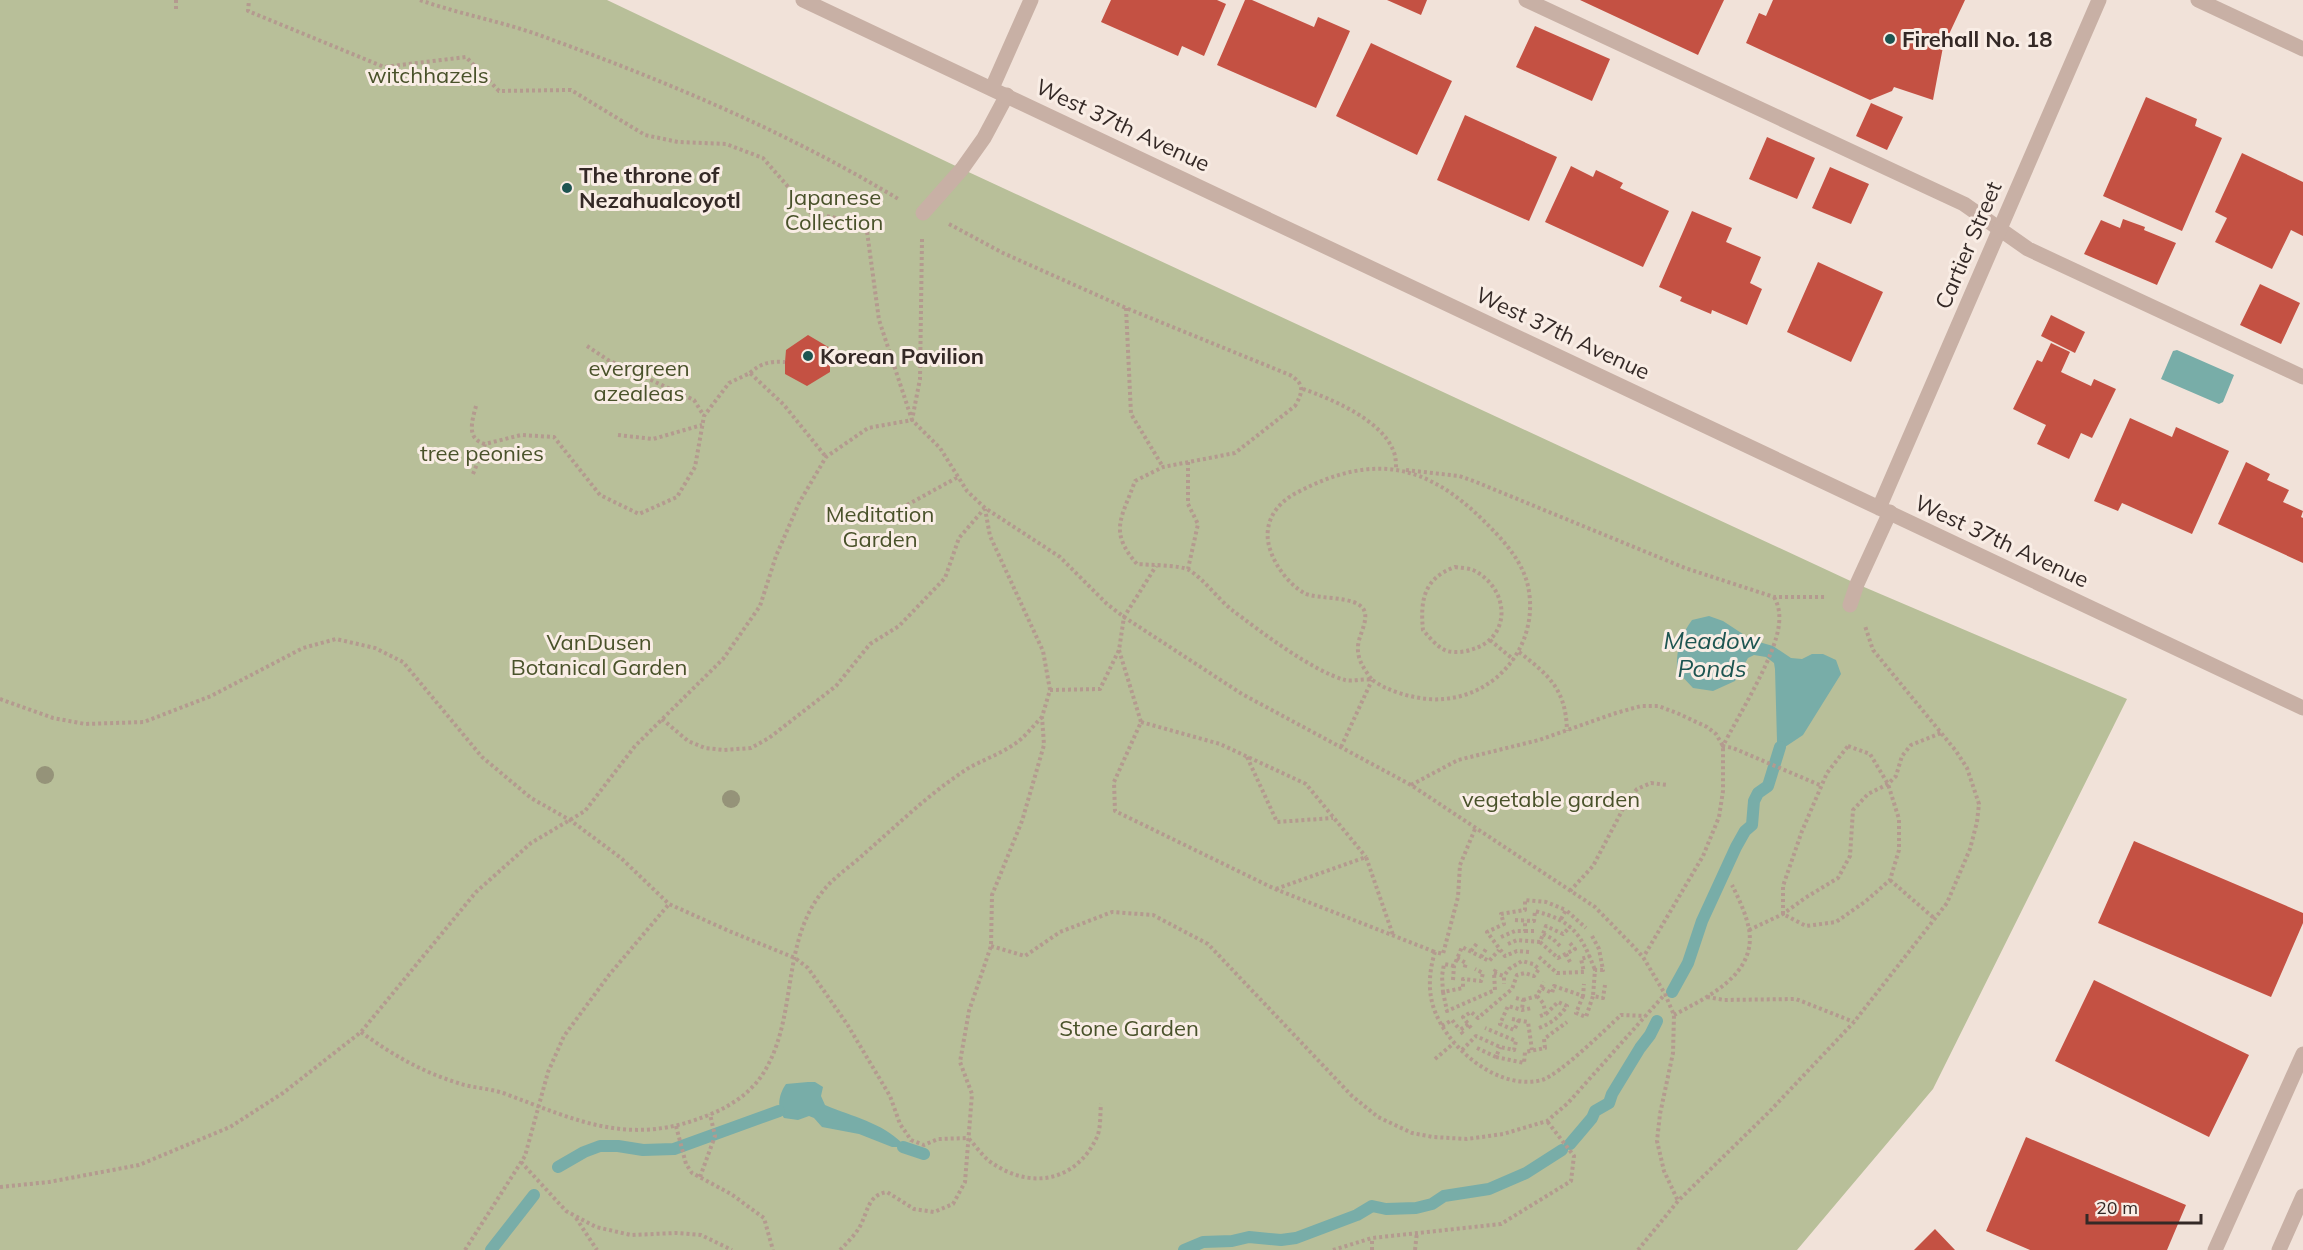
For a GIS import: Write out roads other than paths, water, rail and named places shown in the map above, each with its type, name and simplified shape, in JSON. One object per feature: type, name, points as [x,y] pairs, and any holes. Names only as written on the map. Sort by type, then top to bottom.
[{"type":"street","name":"West 37th Avenue","points":[[803,0],[2303,708]]},
{"type":"street","points":[[992,88],[1031,0]]},
{"type":"street","points":[[1526,0],[1964,204],[2000,227],[2028,249],[2303,377]]},
{"type":"street","name":"Cartier Street","points":[[1850,605],[1884,510],[2000,227],[2099,0]]},
{"type":"street","points":[[2198,0],[2303,49]]},
{"type":"street","points":[[923,213],[962,169],[984,138],[1007,95]]},
{"type":"street","points":[[2215,1250],[2303,1054]]},
{"type":"street","points":[[2279,1250],[2303,1196]]},
{"type":"water","points":[[2177,350],[2234,375],[2223,402],[2219,404],[2161,379],[2173,351]]},
{"type":"water","name":"Meadow Ponds","points":[[1709,616],[1723,621],[1752,640],[1773,646],[1791,658],[1802,659],[1812,654],[1823,654],[1836,660],[1841,674],[1803,735],[1782,749],[1777,745],[1774,663],[1766,657],[1754,655],[1748,658],[1735,681],[1713,691],[1693,688],[1677,671],[1680,644],[1688,626],[1692,620]]},
{"type":"water","points":[[815,1082],[823,1087],[821,1096],[825,1105],[876,1125],[894,1136],[903,1144],[903,1147],[892,1147],[859,1134],[822,1127],[809,1116],[798,1120],[784,1118],[779,1101],[786,1084]]},
{"type":"waterway","points":[[1672,992],[1688,963],[1702,921],[1736,847],[1745,831],[1752,825],[1754,801],[1758,793],[1768,786],[1780,747]]},
{"type":"waterway","points":[[1570,1144],[1592,1118],[1595,1111],[1609,1103],[1612,1094],[1657,1021]]},
{"type":"waterway","points":[[558,1167],[600,1146],[643,1150],[674,1149],[779,1111]]},
{"type":"waterway","points":[[903,1147],[924,1154]]},
{"type":"waterway","points":[[1184,1250],[1203,1242],[1232,1241],[1249,1237],[1281,1240],[1296,1238],[1357,1215],[1372,1206],[1386,1209],[1416,1208],[1432,1204],[1444,1196],[1489,1189],[1526,1173],[1562,1150]]},
{"type":"waterway","points":[[491,1250],[534,1195]]},
{"type":"place","name":"Firehall No. 18","points":[[1890,39]]},
{"type":"place","name":"The throne of Nezahualcoyotl","points":[[567,188]]},
{"type":"place","name":"Korean Pavilion","points":[[808,356]]},
{"type":"park label","name":"witchhazels","points":[[428,75]]},
{"type":"park label","name":"Japanese Collection","points":[[834,210]]},
{"type":"park label","name":"evergreen azealeas","points":[[639,380]]},
{"type":"park label","name":"tree peonies","points":[[482,453]]},
{"type":"park label","name":"Meditation Garden","points":[[880,526]]},
{"type":"park label","name":"VanDusen Botanical Garden","points":[[599,654]]},
{"type":"park label","name":"vegetable garden","points":[[1551,799]]},
{"type":"park label","name":"Stone Garden","points":[[1129,1028]]}]
